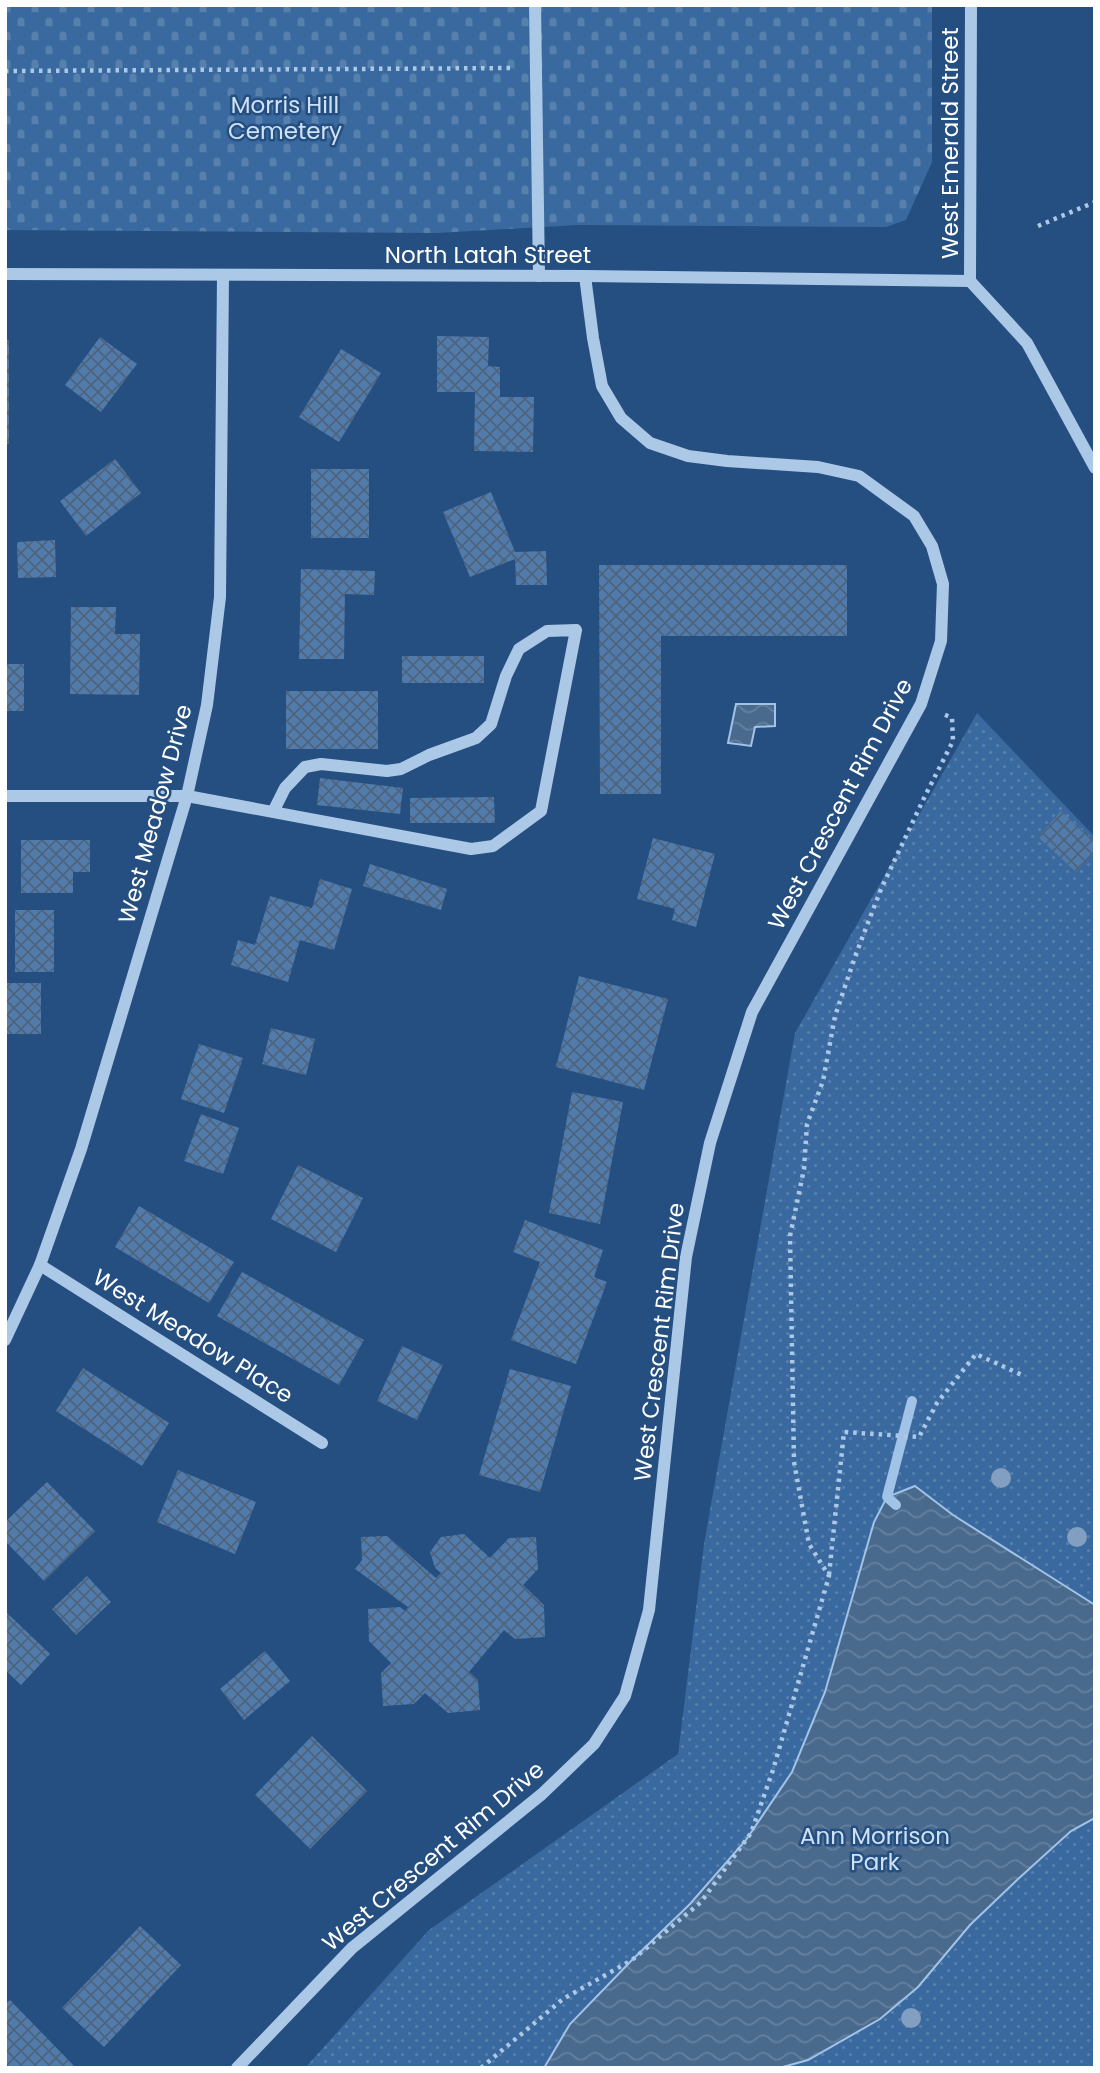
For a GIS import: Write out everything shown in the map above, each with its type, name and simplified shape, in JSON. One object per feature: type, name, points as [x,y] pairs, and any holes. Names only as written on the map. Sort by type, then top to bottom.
[{"type":"street","points":[[535,5],[539,275]]},
{"type":"street","name":"West Emerald Street","points":[[970,281],[971,5]]},
{"type":"street","name":"North Latah Street","points":[[5,274],[585,275],[970,281]]},
{"type":"street","name":"West Meadow Drive","points":[[5,1340],[11,1315],[40,1265],[81,1149],[187,796],[207,705],[220,597],[223,275]]},
{"type":"street","name":"West Crescent Rim Drive","points":[[237,2068],[352,1948],[542,1794],[594,1744],[625,1696],[649,1610],[686,1257],[710,1143],[752,1012],[921,704],[941,641],[943,584],[932,546],[914,516],[859,476],[818,467],[688,456],[650,443],[621,418],[602,386],[585,275]]},
{"type":"street","points":[[970,281],[1027,343],[1095,468]]},
{"type":"street","points":[[5,796],[187,796],[471,849],[493,846],[541,811],[576,630],[547,631],[519,649],[506,676],[491,724],[476,738],[429,755],[401,769],[387,771],[321,764],[305,766],[285,788],[273,812]]},
{"type":"street","name":"West Meadow Place","points":[[40,1265],[322,1443]]},
{"type":"path","points":[[5,71],[536,68]]},
{"type":"path","points":[[1038,226],[1095,202]]},
{"type":"path","points":[[829,1576],[809,1544],[794,1462],[790,1236],[804,1169],[807,1124],[822,1081],[835,1016],[881,890],[953,741],[952,718],[921,704]]},
{"type":"path","points":[[481,2068],[563,1999],[632,1960],[701,1902],[751,1833],[773,1770],[829,1576],[844,1432],[919,1437],[937,1403],[976,1354],[1022,1375]]},
{"type":"green space","name":"Morris Hill Cemetery","points":[[5,5],[932,5],[932,162],[906,220],[886,227],[578,225],[437,233],[5,230]]},
{"type":"green space","name":"Ann Morrison Park","points":[[977,713],[1095,837],[1095,2068],[305,2068],[429,1930],[678,1754],[704,1544],[795,1033]]},
{"type":"water","points":[[736,704],[775,704],[775,726],[755,727],[751,746],[728,743]]},
{"type":"water","points":[[915,1486],[953,1515],[1095,1605],[1095,1818],[1071,1831],[1017,1880],[970,1925],[918,1987],[880,2019],[808,2060],[779,2068],[544,2068],[570,2024],[690,1904],[746,1840],[792,1772],[825,1692],[874,1522],[887,1497]]},
{"type":"building","points":[[437,336],[489,337],[488,366],[500,367],[500,397],[534,397],[533,452],[474,451],[475,392],[437,392]]},
{"type":"building","points":[[100,337],[137,364],[101,412],[65,385]]},
{"type":"building","points":[[5,340],[9,340],[9,444],[5,444]]},
{"type":"building","points":[[341,349],[381,373],[339,442],[299,417]]},
{"type":"building","points":[[115,459],[141,493],[86,536],[60,501]]},
{"type":"building","points":[[311,469],[369,469],[369,538],[311,538]]},
{"type":"building","points":[[491,492],[515,552],[546,551],[547,585],[516,585],[515,559],[470,577],[443,512]]},
{"type":"building","points":[[55,540],[56,577],[18,578],[17,542]]},
{"type":"building","points":[[599,565],[847,565],[847,636],[661,636],[661,794],[600,794]]},
{"type":"building","points":[[301,569],[375,571],[374,595],[345,594],[344,659],[299,659]]},
{"type":"building","points":[[71,607],[116,607],[115,634],[140,634],[139,695],[70,694]]},
{"type":"building","points":[[402,656],[484,656],[484,683],[402,683]]},
{"type":"building","points":[[5,664],[24,664],[24,711],[5,711]]},
{"type":"building","points":[[286,691],[378,691],[378,749],[286,749]]},
{"type":"building","points":[[320,778],[403,788],[400,814],[317,805]]},
{"type":"building","points":[[494,797],[495,823],[410,823],[410,798]]},
{"type":"building","points":[[1061,811],[1095,842],[1095,851],[1076,872],[1038,837]]},
{"type":"building","points":[[653,838],[715,854],[696,927],[672,920],[675,909],[637,899]]},
{"type":"building","points":[[21,840],[90,840],[90,872],[73,872],[73,893],[21,893]]},
{"type":"building","points":[[370,864],[447,889],[441,910],[363,886]]},
{"type":"building","points":[[320,879],[352,889],[334,950],[300,940],[288,982],[231,965],[238,940],[255,945],[270,896],[312,908]]},
{"type":"building","points":[[15,910],[54,910],[54,972],[15,972]]},
{"type":"building","points":[[579,976],[668,999],[644,1090],[556,1067]]},
{"type":"building","points":[[5,983],[41,983],[41,1034],[5,1034]]},
{"type":"building","points":[[271,1028],[315,1039],[306,1075],[262,1064]]},
{"type":"building","points":[[199,1044],[243,1058],[224,1113],[181,1099]]},
{"type":"building","points":[[572,1092],[623,1102],[600,1224],[549,1213]]},
{"type":"building","points":[[201,1114],[239,1128],[223,1174],[184,1161]]},
{"type":"building","points":[[298,1165],[363,1198],[336,1252],[271,1219]]},
{"type":"building","points":[[139,1206],[234,1262],[209,1303],[115,1247]]},
{"type":"building","points":[[525,1220],[603,1250],[594,1277],[607,1282],[576,1364],[511,1340],[540,1262],[513,1252]]},
{"type":"building","points":[[242,1272],[364,1340],[339,1385],[217,1316]]},
{"type":"building","points":[[402,1346],[443,1365],[417,1420],[377,1401]]},
{"type":"building","points":[[83,1368],[169,1423],[142,1466],[56,1411]]},
{"type":"building","points":[[510,1369],[571,1386],[540,1492],[479,1475]]},
{"type":"building","points":[[178,1470],[256,1502],[235,1554],[157,1522]]},
{"type":"building","points":[[47,1482],[95,1531],[44,1581],[5,1541],[5,1522]]},
{"type":"building","points":[[464,1534],[490,1558],[509,1538],[536,1537],[538,1569],[523,1585],[544,1605],[545,1637],[515,1639],[504,1630],[469,1672],[478,1680],[480,1710],[448,1713],[425,1693],[414,1704],[383,1706],[381,1673],[391,1663],[369,1641],[368,1609],[400,1607],[405,1611],[408,1607],[355,1569],[362,1560],[361,1537],[387,1536],[436,1578],[441,1573],[435,1568],[430,1552],[441,1537]]},
{"type":"building","points":[[87,1576],[111,1602],[76,1635],[52,1609]]},
{"type":"building","points":[[5,1611],[50,1654],[21,1685],[5,1670]]},
{"type":"building","points":[[265,1651],[290,1681],[244,1720],[220,1689]]},
{"type":"building","points":[[312,1736],[367,1791],[310,1849],[255,1795]]},
{"type":"building","points":[[140,1926],[181,1965],[104,2047],[62,2008]]},
{"type":"building","points":[[10,2000],[76,2068],[5,2068],[5,2004]]},
{"type":"waterway","points":[[896,1505],[887,1497],[912,1401]]}]
